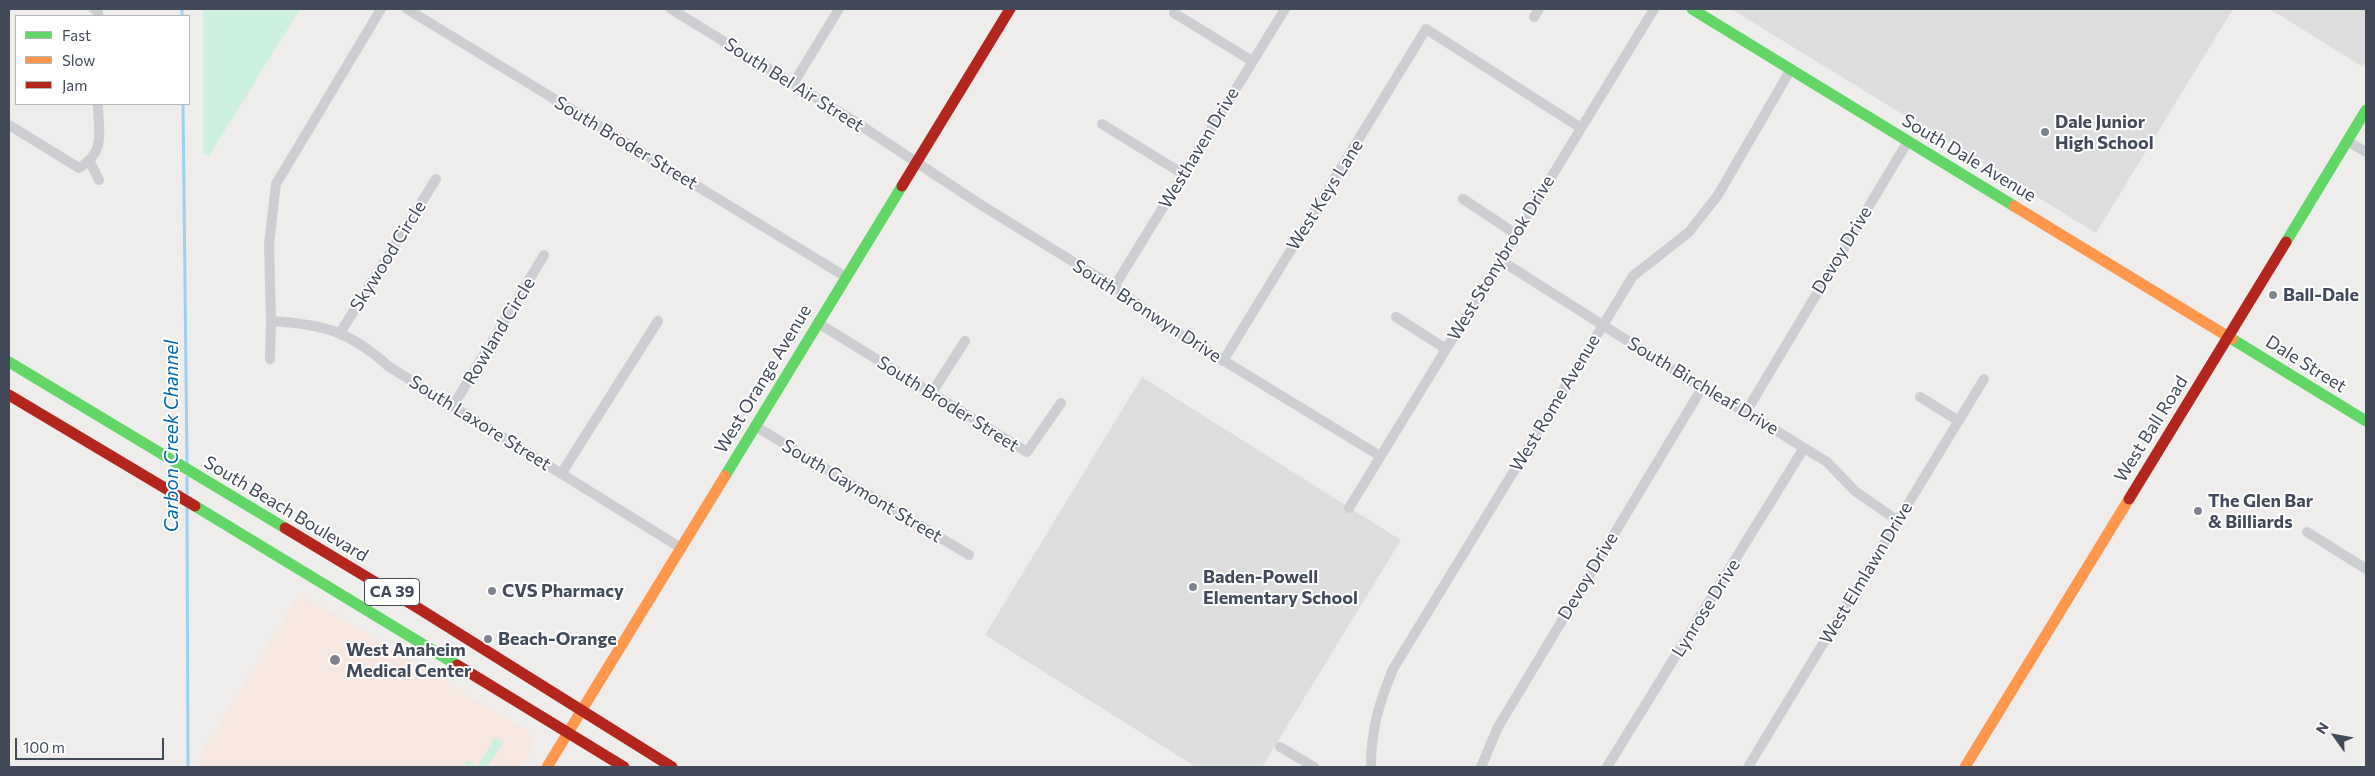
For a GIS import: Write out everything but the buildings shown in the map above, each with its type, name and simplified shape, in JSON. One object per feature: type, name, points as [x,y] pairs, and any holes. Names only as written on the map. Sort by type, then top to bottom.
[{"type":"main road","name":"West Orange Avenue","points":[[547,767],[1010,9]]},
{"type":"main road","name":"South Dale Avenue","points":[[1692,9],[2228,337]]},
{"type":"main road","name":"West Ball Road","points":[[1965,767],[2366,110]]},
{"type":"main road","name":"Dale Street","points":[[2228,337],[2366,422]]},
{"type":"main road","name":"South Beach Boulevard","points":[[9,362],[174,463],[418,608],[672,767]]},
{"type":"main road","name":"CA 39","points":[[9,395],[203,510],[624,767]]},
{"type":"street","points":[[270,359],[269,244],[276,184],[381,9]]},
{"type":"street","name":"South Broder Street","points":[[407,9],[846,277]]},
{"type":"street","name":"South Bel Air Street","points":[[671,9],[686,13],[916,162]]},
{"type":"street","points":[[793,84],[839,9]]},
{"type":"street","name":"Westhaven Drive","points":[[1114,287],[1285,9]]},
{"type":"street","name":"West Stonybrook Drive","points":[[1348,508],[1654,9]]},
{"type":"street","points":[[1174,13],[1252,61]]},
{"type":"street","name":"West Keys Lane","points":[[1223,361],[1426,29],[1581,128]]},
{"type":"street","name":"West Rome Avenue","points":[[1371,767],[1371,741],[1378,707],[1393,669],[1634,276],[1689,232],[1718,195],[1791,69]]},
{"type":"street","points":[[9,124],[80,168],[90,162],[98,150],[98,105]]},
{"type":"street","points":[[1102,124],[1183,174]]},
{"type":"street","name":"Devoy Drive","points":[[1746,412],[1908,141]]},
{"type":"street","points":[[2347,141],[2366,152]]},
{"type":"street","points":[[90,162],[98,180]]},
{"type":"street","name":"South Bronwyn Drive","points":[[916,162],[1114,287],[1167,326],[1380,456]]},
{"type":"street","name":"Skywood Circle","points":[[340,333],[436,179]]},
{"type":"street","points":[[1463,200],[1516,234]]},
{"type":"street","name":"Rowland Circle","points":[[453,406],[544,255]]},
{"type":"street","name":"South Birchleaf Drive","points":[[1500,260],[1702,388],[1746,412],[1827,462],[1855,491],[1898,521]]},
{"type":"street","points":[[1396,317],[1446,349]]},
{"type":"street","points":[[561,474],[658,320]]},
{"type":"street","name":"South Laxore Street","points":[[271,321],[305,323],[354,339],[388,366],[681,548]]},
{"type":"street","name":"South Broder Street","points":[[818,323],[1027,452],[1061,403]]},
{"type":"street","points":[[931,394],[965,340]]},
{"type":"street","name":"West Elmlawn Drive","points":[[1748,767],[1984,379]]},
{"type":"street","name":"Devoy Drive","points":[[1481,767],[1498,727],[1702,388]]},
{"type":"street","points":[[1920,397],[1959,421]]},
{"type":"street","name":"South Gaymont Street","points":[[755,426],[969,555]]},
{"type":"street","name":"Lynrose Drive","points":[[1607,767],[1804,448]]},
{"type":"street","points":[[2307,532],[2366,569]]},
{"type":"street","points":[[1280,747],[1314,767]]},
{"type":"shaded area","name":"Dale Junior High School","points":[[1731,9],[2233,9],[2096,233]]},
{"type":"shaded area","points":[[2270,9],[2366,9],[2366,62],[2363,67]]},
{"type":"shaded area","name":"Baden-Powell Elementary School","points":[[1142,377],[1401,540],[1262,767],[1196,767],[985,635]]},
{"type":"shaded area","name":"West Anaheim Medical Center","points":[[300,593],[529,732],[535,743],[521,767],[201,767],[202,752]]},
{"type":"green space","points":[[203,9],[300,9],[209,156],[203,153]]},
{"type":"green space","points":[[495,737],[503,742],[487,767],[477,767]]},
{"type":"green space","points":[[468,761],[477,767],[471,767],[463,763]]},
{"type":"waterway","name":"Carbon Creek Channel","points":[[182,9],[182,15]]},
{"type":"waterway","name":"Carbon Creek Channel","points":[[183,105],[187,463]]},
{"type":"waterway","name":"Carbon Creek Channel","points":[[187,477],[187,496]]},
{"type":"waterway","name":"Carbon Creek Channel","points":[[187,507],[188,767]]},
{"type":"traffic: fast","points":[[1692,9],[2014,206]]},
{"type":"traffic: fast","points":[[2286,242],[2366,110]]},
{"type":"traffic: fast","points":[[725,476],[902,186]]},
{"type":"traffic: fast","points":[[2232,339],[2366,421]]},
{"type":"traffic: fast","points":[[9,362],[285,528]]},
{"type":"traffic: fast","points":[[195,506],[457,665]]},
{"type":"traffic: slow","points":[[2014,206],[2232,339]]},
{"type":"traffic: slow","points":[[547,767],[725,476]]},
{"type":"traffic: slow","points":[[1965,767],[2129,499]]},
{"type":"traffic: jam","points":[[902,186],[1010,9]]},
{"type":"traffic: jam","points":[[2129,499],[2286,242]]},
{"type":"traffic: jam","points":[[9,395],[195,506]]},
{"type":"traffic: jam","points":[[285,528],[418,608],[672,767]]},
{"type":"traffic: jam","points":[[457,665],[624,767]]},
{"type":"place","name":"Dale Junior High School","points":[[2045,132]]},
{"type":"place","name":"Ball-Dale","points":[[2273,295]]},
{"type":"place","name":"The Glen Bar & Billiards","points":[[2198,511]]},
{"type":"place","name":"Baden-Powell Elementary School","points":[[1193,587]]},
{"type":"place","name":"CVS Pharmacy","points":[[492,591]]},
{"type":"place","name":"Beach-Orange","points":[[488,639]]},
{"type":"place","name":"West Anaheim Medical Center","points":[[335,660]]}]
